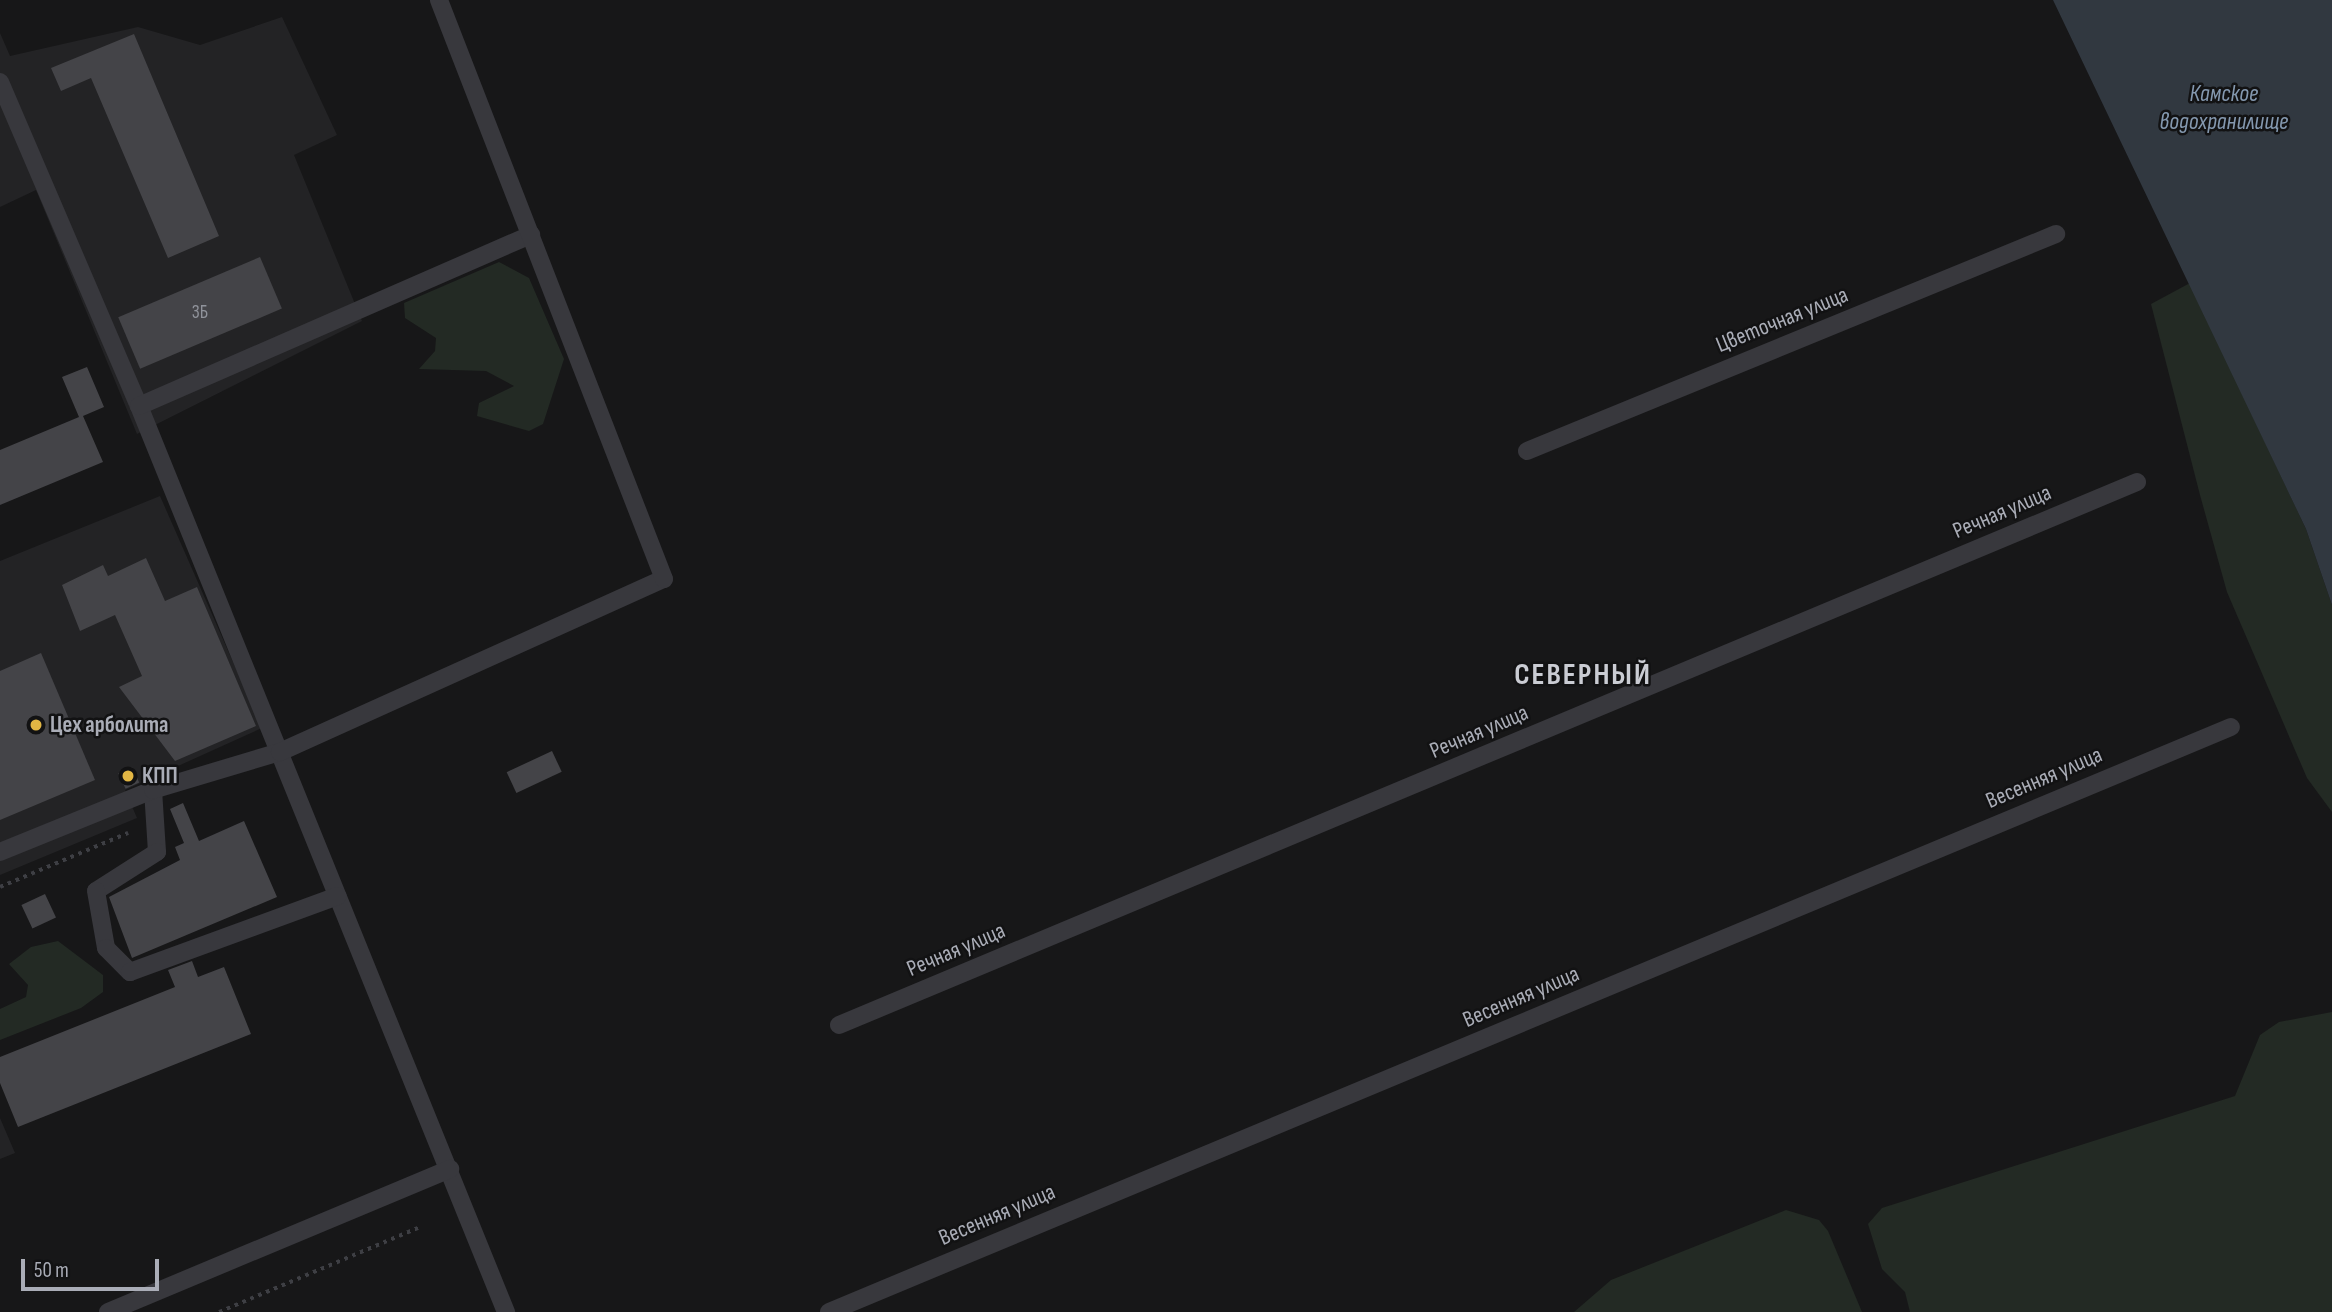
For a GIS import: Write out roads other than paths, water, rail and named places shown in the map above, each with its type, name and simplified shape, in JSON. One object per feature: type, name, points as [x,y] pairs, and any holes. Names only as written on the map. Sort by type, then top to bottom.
[{"type":"street","points":[[0,852],[153,790],[280,752],[664,579],[439,0]]},
{"type":"street","points":[[0,82],[139,406],[506,1312]]},
{"type":"street","name":"Цветочная улица","points":[[1527,451],[2056,234]]},
{"type":"street","points":[[139,406],[531,235]]},
{"type":"street","name":"Речная улица","points":[[839,1025],[2137,482]]},
{"type":"street","name":"Весенняя улица","points":[[829,1312],[2231,727]]},
{"type":"street","points":[[153,790],[158,852],[96,891],[106,948],[130,972],[338,896]]},
{"type":"street","points":[[108,1312],[450,1169]]},
{"type":"water","name":"Камское водохранилище","points":[[2053,0],[2332,0],[2332,605],[2306,529]]},
{"type":"place","name":"Цех арболита","points":[[36,725]]},
{"type":"place","name":"КПП","points":[[128,776]]},
{"type":"district","name":"СЕВЕРНЫЙ","points":[[1583,675]]}]
